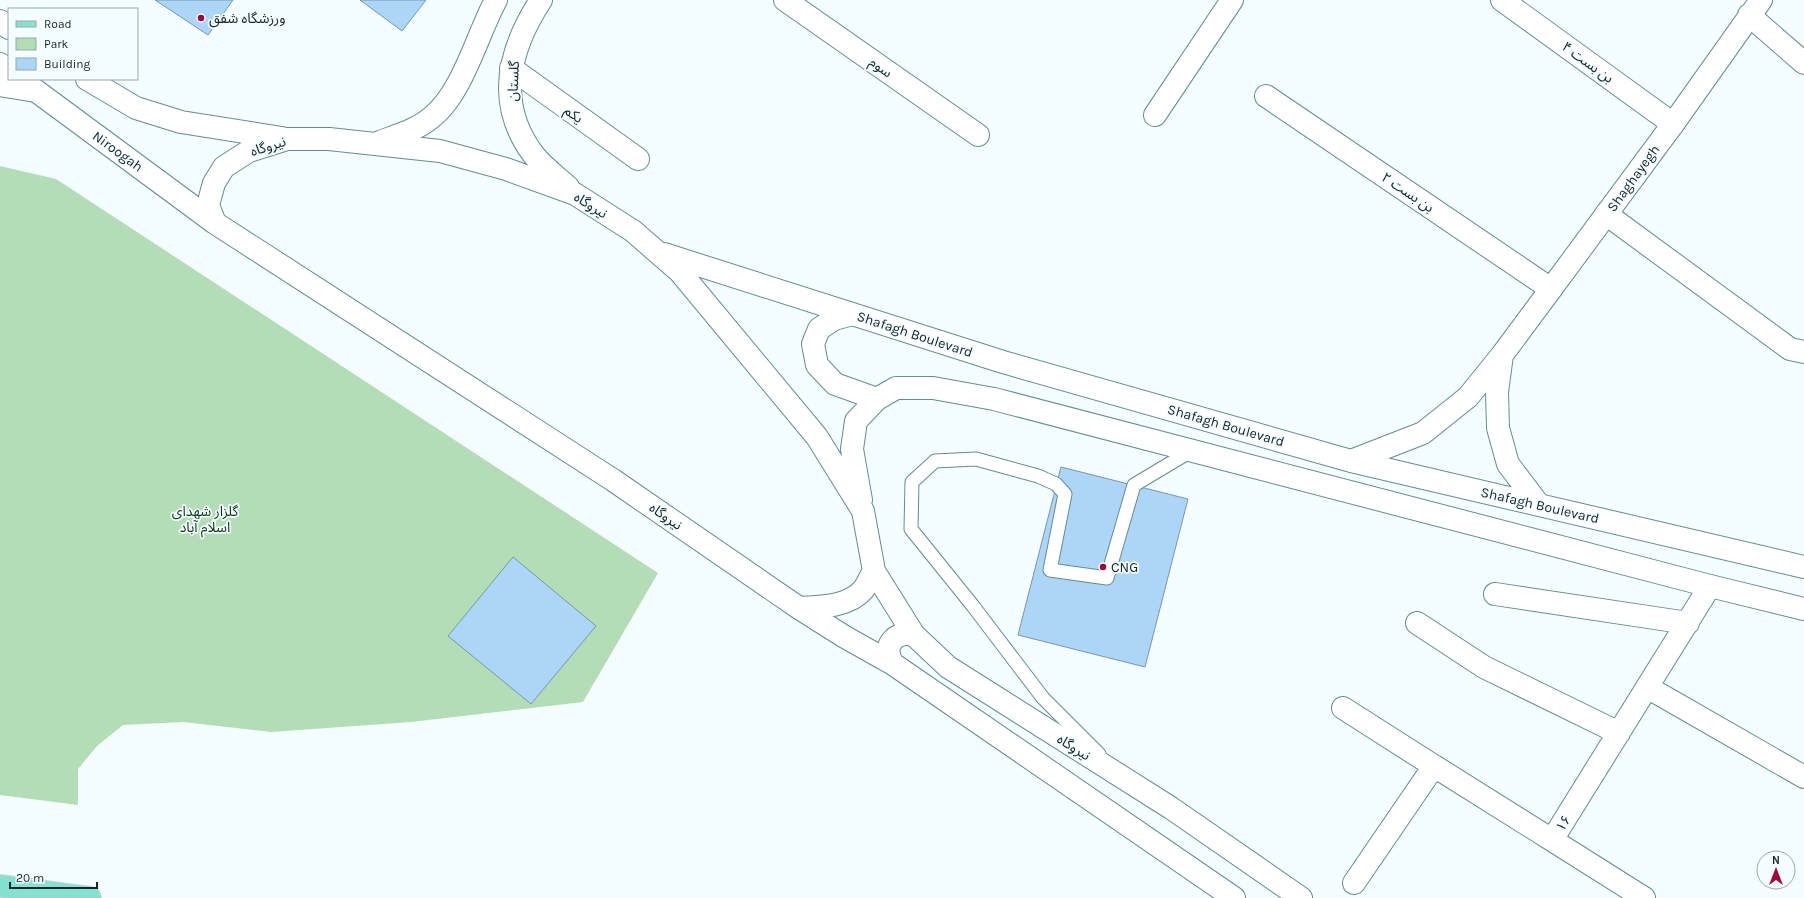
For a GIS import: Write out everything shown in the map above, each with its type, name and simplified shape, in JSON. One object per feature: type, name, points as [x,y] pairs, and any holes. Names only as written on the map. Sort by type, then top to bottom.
[{"type":"main road","points":[[374,144],[411,131],[433,117],[452,94],[496,0]]},
{"type":"main road","name":"گلستان","points":[[541,0],[517,44],[511,68],[510,100],[518,130],[533,155],[575,194]]},
{"type":"main road","name":"سوم","points":[[785,0],[978,135]]},
{"type":"main road","points":[[1155,116],[1232,0]]},
{"type":"main road","name":"بن بست ۴","points":[[1502,0],[1673,124]]},
{"type":"main road","points":[[1755,7],[1804,63]]},
{"type":"main road","name":"Shaghayegh","points":[[1351,461],[1423,433],[1468,396],[1502,355],[1673,124],[1755,7]]},
{"type":"main road","points":[[0,64],[8,70]]},
{"type":"main road","name":"یکم","points":[[511,68],[638,159]]},
{"type":"main road","points":[[89,80],[136,108],[181,122],[287,139]]},
{"type":"main road","points":[[0,85],[28,85]]},
{"type":"main road","name":"Niroogah","points":[[28,85],[215,223]]},
{"type":"main road","name":"بن بست ۲","points":[[1266,96],[1551,289]]},
{"type":"main road","name":"نیروگاه","points":[[1234,898],[893,664],[845,638],[613,480],[215,223],[208,205],[214,183],[224,167],[249,151],[287,139],[329,139],[440,151],[506,169],[575,194],[633,231],[680,272],[817,437],[863,511],[874,571],[914,635],[948,667],[1171,808],[1301,898]]},
{"type":"main road","points":[[1606,214],[1790,349],[1804,352]]},
{"type":"main road","name":"Shafagh Boulevard","points":[[656,252],[1003,362],[1351,461],[1804,567]]},
{"type":"main road","points":[[853,314],[834,319],[819,329],[813,344],[817,365],[835,384],[877,399]]},
{"type":"main road","points":[[1502,355],[1498,392],[1498,428],[1508,464],[1539,505]]},
{"type":"main road","points":[[863,511],[852,449],[856,421],[877,399],[896,388],[934,388],[994,399],[1710,586],[1804,609]]},
{"type":"main road","points":[[799,608],[829,607],[846,601],[863,590],[874,571]]},
{"type":"main road","name":"۱۶","points":[[1343,708],[1552,840],[1710,586]]},
{"type":"main road","points":[[1495,594],[1688,623]]},
{"type":"main road","points":[[1417,623],[1484,667],[1619,733]]},
{"type":"main road","points":[[893,664],[890,660],[888,650],[892,641],[900,635],[914,635]]},
{"type":"main road","points":[[1648,687],[1804,777]]},
{"type":"main road","points":[[1354,883],[1434,766]]},
{"type":"main road","points":[[1552,840],[1644,898]]},
{"type":"main road","points":[[0,886],[90,898]]},
{"type":"lane","points":[[1122,778],[1043,698],[973,606],[911,529],[912,482],[935,461],[976,459],[1038,476],[1056,484],[1065,494],[1050,570],[1107,578],[1134,485],[1191,451]]},
{"type":"green space","name":"گلزار شهدای اسلام آباد","points":[[0,166],[56,179],[658,573],[583,702],[411,722],[271,732],[183,722],[123,725],[97,746],[78,769],[78,805],[0,795]]},
{"type":"building","name":"ورزشگاه شفق","points":[[155,0],[233,0],[208,35]]},
{"type":"building","points":[[360,0],[426,0],[402,31]]},
{"type":"building","name":"CNG","points":[[1061,467],[1188,499],[1145,667],[1018,635]]},
{"type":"building","points":[[513,557],[596,626],[531,704],[448,636]]},
{"type":"place","name":"ورزشگاه شفق","points":[[201,18]]},
{"type":"place","name":"CNG","points":[[1103,567]]}]
